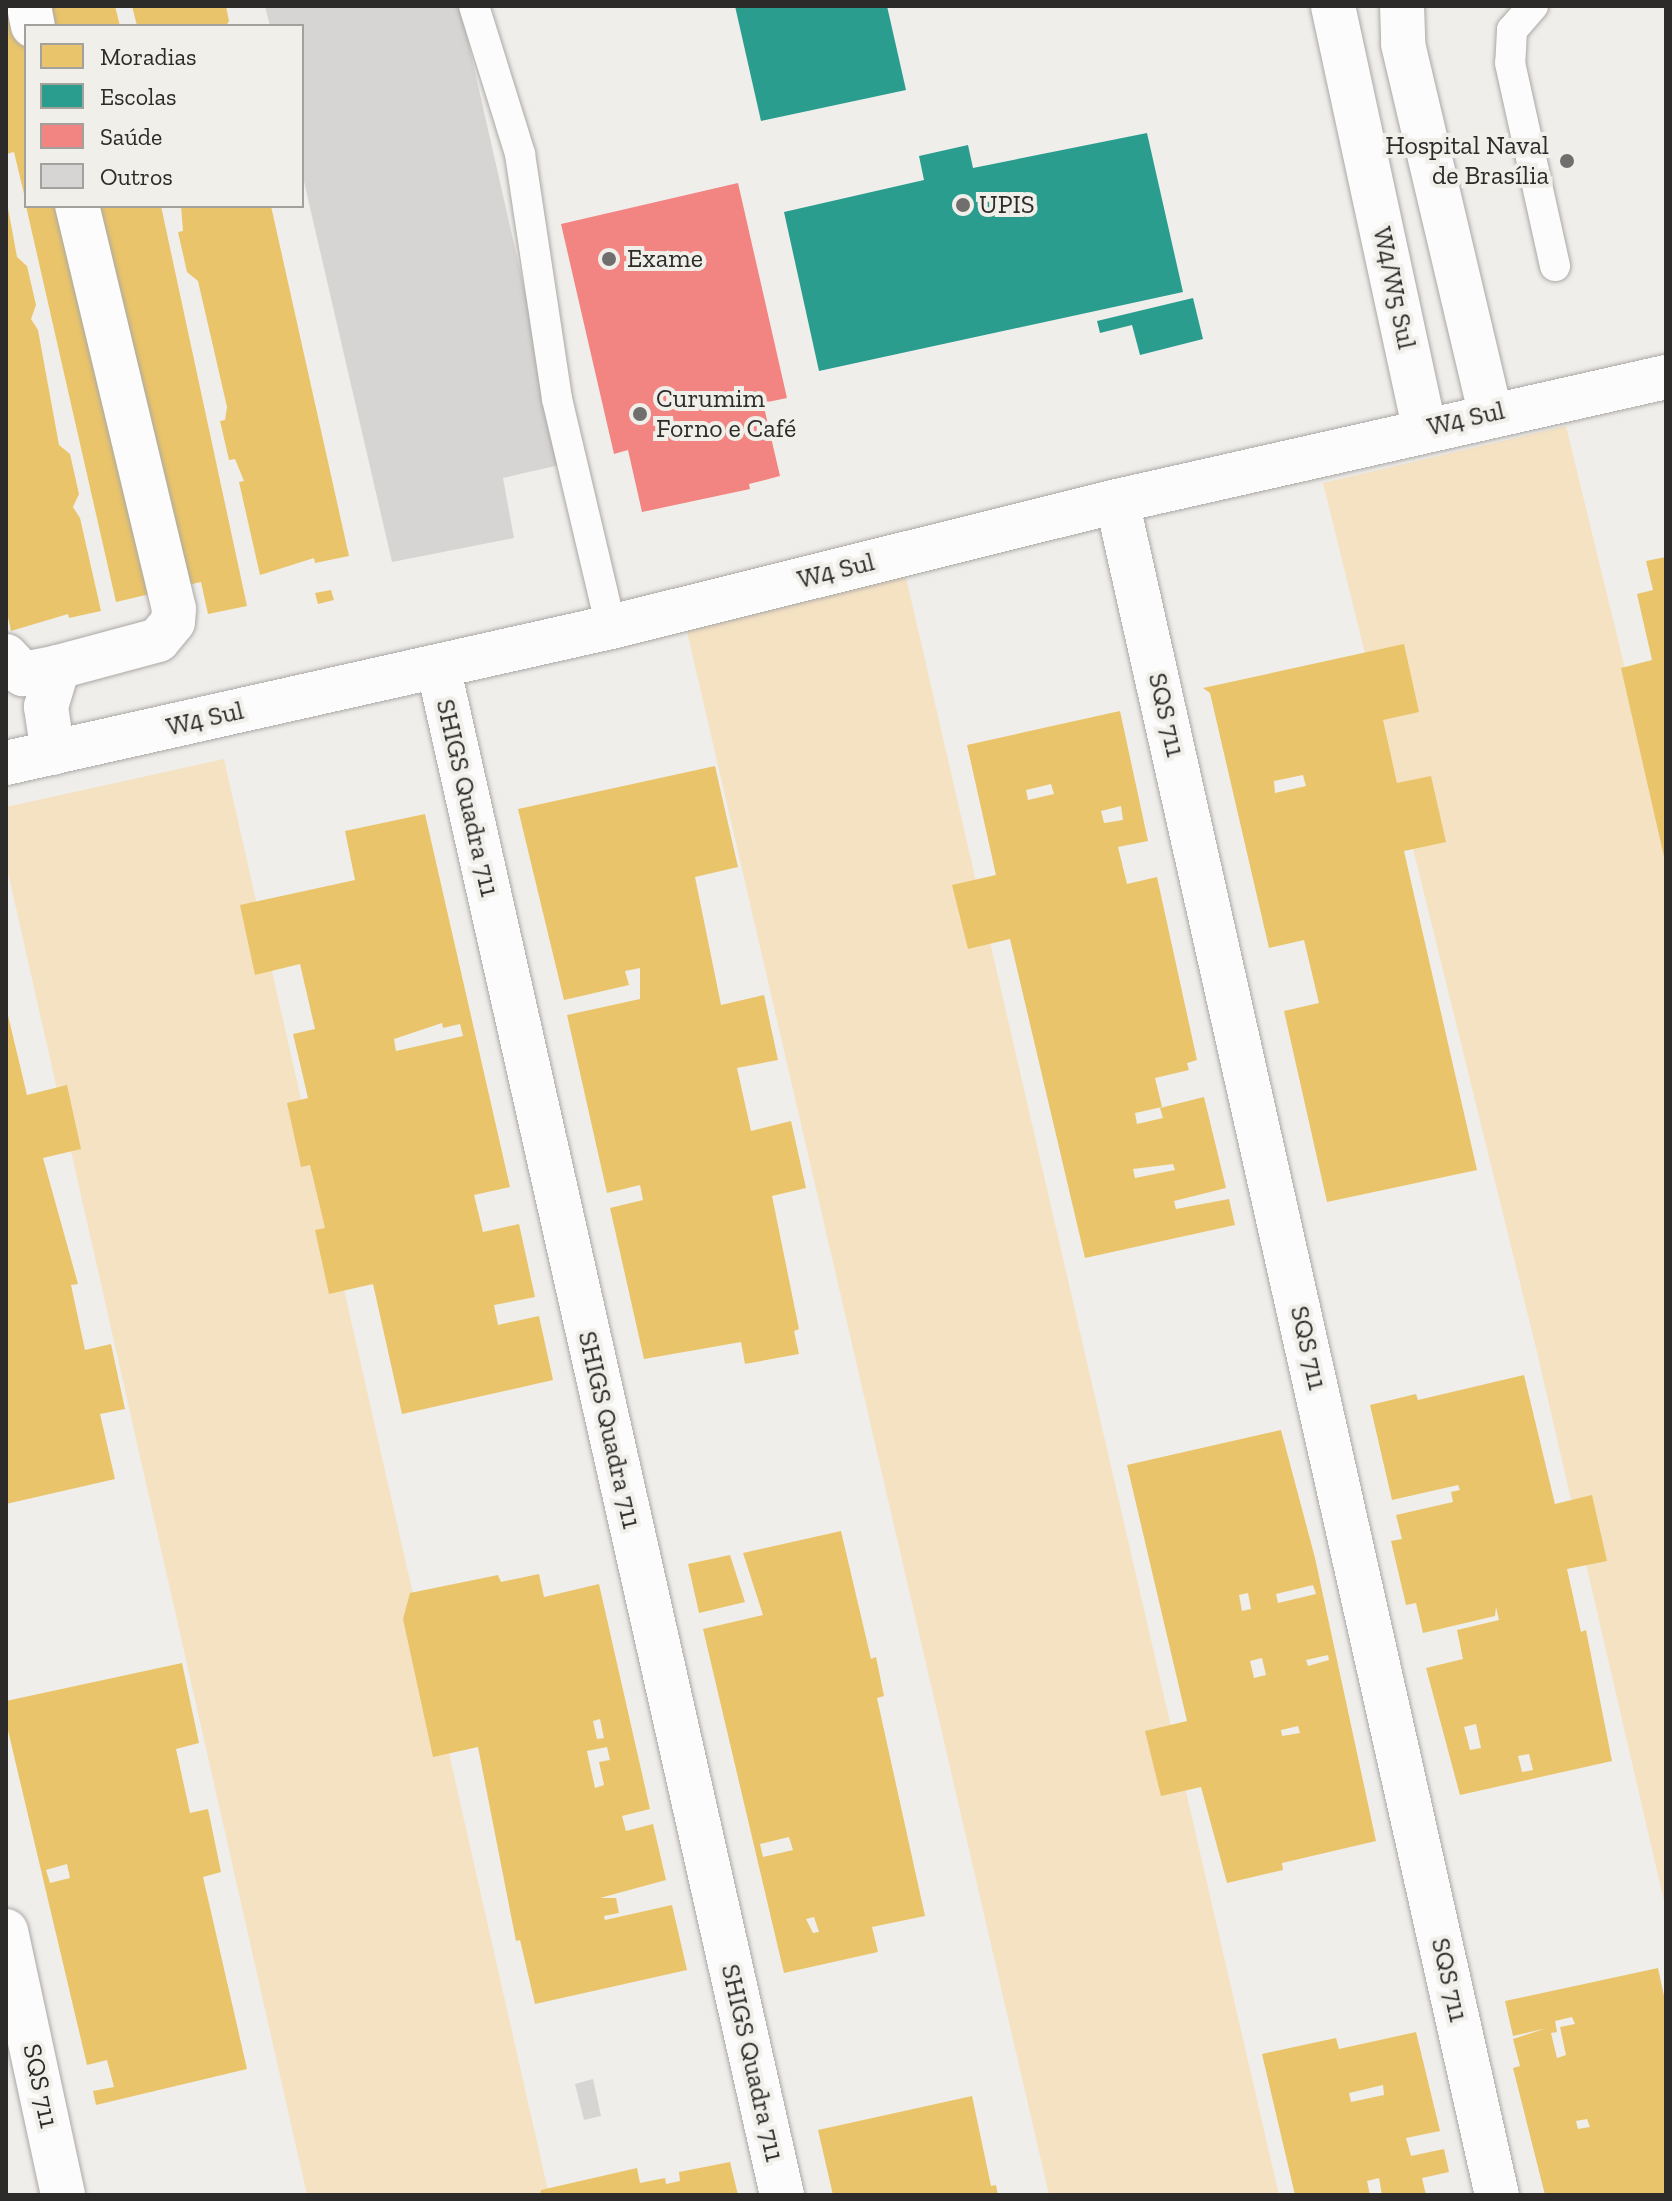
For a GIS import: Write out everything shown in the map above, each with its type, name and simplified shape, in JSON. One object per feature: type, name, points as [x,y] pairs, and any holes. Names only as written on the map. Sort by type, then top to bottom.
[{"type":"street","name":"W4/W5 Sul","points":[[1333,6],[1424,428]]},
{"type":"street","points":[[1402,6],[1403,44],[1490,413]]},
{"type":"street","points":[[6,656],[23,674],[58,667],[158,640],[173,622],[174,609],[77,208]]},
{"type":"street","name":"W4 Sul","points":[[6,763],[611,627],[1424,428],[1666,377]]},
{"type":"street","name":"SQS 711","points":[[1117,501],[1497,2195]]},
{"type":"street","name":"SHIGS Quadra 711","points":[[438,666],[782,2195]]},
{"type":"street","points":[[53,753],[46,707],[58,667]]},
{"type":"street","name":"SQS 711","points":[[6,1931],[63,2195]]},
{"type":"lane","points":[[474,6],[520,154],[557,399],[611,627]]},
{"type":"lane","points":[[1533,6],[1512,30],[1510,63],[1555,266]]},
{"type":"shaded area","points":[[1566,426],[1666,837],[1666,1910],[1536,1348],[1323,483]]},
{"type":"shaded area","points":[[905,573],[1279,2195],[1049,2195],[685,623]]},
{"type":"shaded area","points":[[224,759],[549,2195],[307,2195],[6,864],[6,807]]},
{"type":"building: Moradias","points":[[6,6],[115,6],[120,24],[24,24],[24,194],[14,152],[6,154]]},
{"type":"building: Moradias","points":[[132,6],[226,6],[229,21],[227,24],[136,24]]},
{"type":"building: Moradias","points":[[6,197],[17,257],[27,266],[36,305],[31,319],[38,330],[59,445],[70,454],[79,494],[73,507],[80,518],[101,611],[69,618],[68,614],[11,631],[6,608]]},
{"type":"building: Moradias","points":[[26,208],[161,208],[247,606],[208,614],[201,582],[116,602]]},
{"type":"building: Moradias","points":[[181,208],[271,208],[349,556],[315,563],[314,558],[260,575],[239,482],[244,481],[235,459],[229,460],[220,421],[225,420],[227,407],[198,281],[187,272],[178,232],[183,231]]},
{"type":"building: Moradias","points":[[1666,557],[1665,861],[1621,668],[1652,660],[1637,594],[1653,590],[1646,561]]},
{"type":"building: Moradias","points":[[331,590],[334,600],[318,604],[315,593]]},
{"type":"building: Moradias","points":[[1404,644],[1419,712],[1383,720],[1397,783],[1431,776],[1446,842],[1404,851],[1477,1170],[1327,1202],[1284,1011],[1319,1003],[1304,940],[1269,948],[1210,693],[1203,688]],"holes":[[[1303,775],[1306,786],[1275,793],[1274,781]]]},
{"type":"building: Moradias","points":[[1120,711],[1148,841],[1118,847],[1127,884],[1157,877],[1197,1060],[1187,1063],[1189,1070],[1155,1078],[1162,1107],[1135,1113],[1137,1124],[1163,1118],[1160,1108],[1204,1097],[1226,1188],[1174,1201],[1176,1209],[1229,1199],[1235,1225],[1085,1258],[1010,939],[968,949],[952,885],[996,875],[967,745]],"holes":[[[1051,784],[1054,794],[1028,800],[1026,790]],[[1121,806],[1123,820],[1104,823],[1101,811]],[[1173,1164],[1175,1170],[1135,1178],[1133,1169]]]},
{"type":"building: Moradias","points":[[715,766],[738,867],[695,877],[721,1005],[764,995],[778,1060],[737,1068],[751,1131],[791,1121],[806,1188],[772,1196],[799,1329],[794,1331],[799,1354],[745,1364],[741,1342],[644,1359],[610,1208],[643,1200],[640,1185],[607,1193],[567,1015],[640,999],[640,968],[625,971],[629,985],[564,1000],[518,809]]},
{"type":"building: Moradias","points":[[425,814],[510,1187],[474,1195],[483,1232],[519,1224],[535,1297],[494,1305],[498,1325],[539,1316],[553,1380],[402,1414],[373,1284],[329,1294],[315,1230],[325,1228],[310,1165],[301,1167],[287,1103],[308,1098],[293,1034],[315,1029],[300,964],[255,975],[240,905],[355,880],[345,831]],"holes":[[[442,1023],[443,1028],[460,1024],[463,1036],[396,1051],[394,1039]]]},
{"type":"building: Moradias","points":[[6,1007],[27,1095],[67,1085],[81,1149],[43,1158],[78,1284],[71,1285],[85,1350],[111,1344],[125,1409],[100,1414],[115,1479],[6,1504]]},
{"type":"building: Moradias","points":[[1524,1375],[1555,1504],[1592,1495],[1607,1561],[1567,1569],[1581,1632],[1586,1630],[1612,1761],[1460,1795],[1426,1668],[1463,1659],[1457,1630],[1499,1620],[1496,1607],[1495,1616],[1423,1633],[1416,1603],[1406,1605],[1391,1541],[1402,1539],[1396,1515],[1453,1502],[1451,1492],[1460,1490],[1458,1485],[1392,1500],[1370,1405],[1416,1394],[1418,1400]],"holes":[[[1476,1724],[1481,1748],[1470,1750],[1464,1727]],[[1529,1754],[1533,1770],[1522,1772],[1518,1756]]]},
{"type":"building: Moradias","points":[[1281,1430],[1315,1558],[1376,1841],[1282,1863],[1283,1870],[1227,1883],[1201,1787],[1161,1796],[1145,1731],[1187,1721],[1127,1465]],"holes":[[[1313,1585],[1316,1594],[1278,1603],[1276,1594]],[[1248,1593],[1251,1609],[1242,1611],[1239,1595]],[[1328,1655],[1329,1660],[1308,1666],[1306,1660]],[[1262,1658],[1266,1675],[1254,1678],[1250,1661]],[[1298,1726],[1300,1733],[1282,1736],[1281,1730]]]},
{"type":"building: Moradias","points":[[841,1531],[871,1659],[876,1657],[884,1696],[877,1698],[925,1916],[872,1927],[878,1952],[784,1973],[703,1629],[763,1615],[743,1553]],"holes":[[[789,1837],[793,1850],[763,1857],[760,1844]],[[814,1917],[819,1932],[813,1933],[806,1919]]]},
{"type":"building: Moradias","points":[[730,1555],[745,1602],[699,1613],[688,1564]]},
{"type":"building: Moradias","points":[[539,1574],[544,1597],[599,1584],[650,1809],[622,1816],[626,1831],[653,1824],[666,1880],[600,1898],[616,1898],[619,1913],[604,1916],[605,1920],[672,1905],[687,1970],[535,2004],[520,1940],[516,1941],[478,1747],[433,1757],[403,1619],[410,1593],[498,1575],[501,1582]],"holes":[[[600,1719],[604,1738],[597,1739],[593,1721]],[[607,1747],[610,1760],[599,1762],[604,1785],[595,1788],[587,1751]]]},
{"type":"building: Moradias","points":[[182,1663],[199,1743],[176,1749],[190,1813],[208,1809],[221,1872],[203,1877],[247,2069],[96,2105],[93,2091],[114,2087],[107,2060],[87,2065],[6,1722],[6,1701]],"holes":[[[67,1864],[70,1878],[50,1883],[46,1870]]]},
{"type":"building: Moradias","points":[[1658,1968],[1666,2005],[1666,2195],[1545,2195],[1513,2068],[1520,2066],[1513,2039],[1547,2028],[1513,2036],[1505,2001]],"holes":[[[1572,2017],[1575,2024],[1560,2027],[1566,2055],[1557,2058],[1551,2033],[1557,2032],[1555,2021]],[[1587,2119],[1590,2127],[1578,2129],[1576,2121]]]},
{"type":"building: Moradias","points":[[1416,2032],[1440,2131],[1406,2138],[1411,2156],[1444,2149],[1449,2172],[1422,2178],[1426,2195],[1382,2195],[1379,2178],[1367,2181],[1370,2195],[1295,2195],[1262,2054],[1336,2038],[1339,2049]],"holes":[[[1383,2085],[1384,2095],[1351,2102],[1349,2093]]]},
{"type":"building: Moradias","points":[[972,2096],[991,2186],[996,2185],[998,2195],[833,2195],[818,2130]]},
{"type":"building: Moradias","points":[[730,2162],[738,2195],[540,2195],[541,2190],[637,2168],[640,2183],[665,2178],[666,2184],[680,2181],[679,2172]]},
{"type":"building: Escolas","points":[[735,6],[887,6],[906,90],[761,121]]},
{"type":"building: Escolas","points":[[1147,133],[1183,292],[819,371],[784,212],[924,180],[919,156],[968,145],[973,168]]},
{"type":"building: Escolas","points":[[1193,298],[1203,339],[1140,355],[1132,325],[1100,333],[1097,321]]},
{"type":"building: Saúde","points":[[738,183],[787,398],[763,403],[780,476],[749,484],[750,489],[642,512],[628,450],[614,454],[561,224]]},
{"type":"building: Outros","points":[[265,6],[460,6],[564,464],[503,478],[514,538],[392,562],[304,182],[304,24],[270,24]]},
{"type":"building: Outros","points":[[593,2079],[601,2116],[584,2120],[575,2084]]},
{"type":"place","name":"Hospital Naval de Brasília","points":[[1567,161]]},
{"type":"place","name":"UPIS","points":[[963,205]]},
{"type":"place","name":"Exame","points":[[609,259]]},
{"type":"place","name":"Curumim Forno e Café","points":[[640,414]]}]
